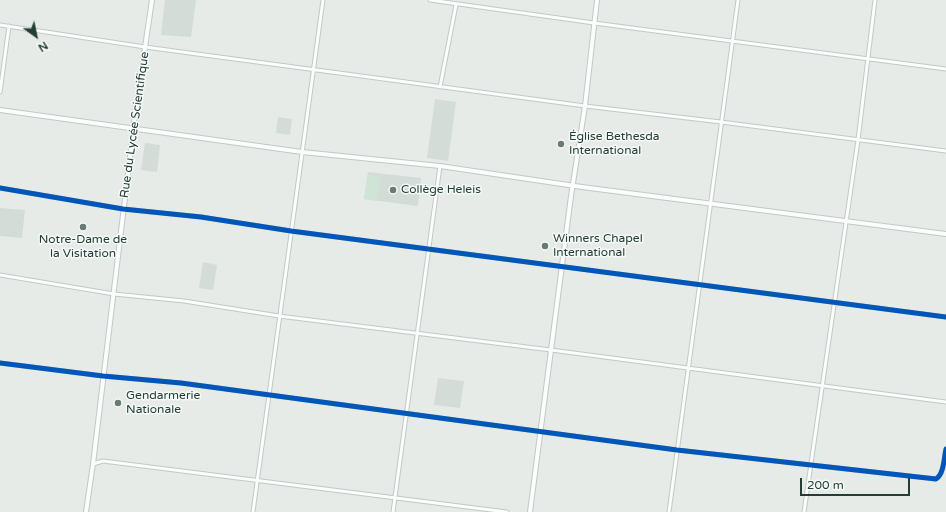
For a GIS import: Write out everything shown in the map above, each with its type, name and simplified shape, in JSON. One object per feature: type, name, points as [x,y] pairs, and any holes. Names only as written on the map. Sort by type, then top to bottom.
[{"type":"street","name":"Rue du Lycée Scientifique","points":[[86,512],[114,294],[133,128],[152,0]]},
{"type":"street","points":[[253,512],[323,0]]},
{"type":"street","points":[[430,0],[456,5],[946,69]]},
{"type":"street","points":[[530,512],[572,186],[598,0]]},
{"type":"street","points":[[669,512],[738,0]]},
{"type":"street","points":[[804,512],[858,140],[875,0]]},
{"type":"street","points":[[440,87],[456,5]]},
{"type":"street","points":[[0,25],[145,47],[440,87],[946,151]]},
{"type":"street","points":[[0,92],[9,26]]},
{"type":"street","points":[[0,110],[302,152],[440,166],[572,186],[946,234]]},
{"type":"street","points":[[393,512],[440,166]]},
{"type":"street","points":[[0,188],[123,209],[201,217],[291,231],[946,317]]},
{"type":"street","points":[[0,275],[114,294],[184,301],[280,316],[946,402]]},
{"type":"street","points":[[0,363],[103,376],[181,383],[677,450],[936,479],[940,477],[942,472],[946,449]]},
{"type":"street","points":[[93,464],[103,461],[507,512]]},
{"type":"shaded area","points":[[165,0],[196,0],[191,37],[161,35]]},
{"type":"shaded area","points":[[435,99],[456,102],[448,161],[427,158]]},
{"type":"shaded area","points":[[278,117],[292,119],[290,135],[276,133]]},
{"type":"shaded area","points":[[145,143],[160,145],[157,172],[141,170]]},
{"type":"shaded area","name":"Collège Heleis","points":[[368,172],[421,178],[418,206],[364,199]]},
{"type":"shaded area","points":[[0,208],[25,210],[22,238],[0,236]]},
{"type":"shaded area","points":[[203,262],[217,265],[213,290],[199,288]]},
{"type":"shaded area","points":[[438,378],[464,381],[460,408],[434,405]]},
{"type":"green space","points":[[368,174],[380,178],[377,201],[364,199]]},
{"type":"cycle path","points":[[0,188],[123,209],[201,217],[291,231],[946,317]]},
{"type":"cycle path","points":[[0,363],[103,376],[181,383],[677,450],[936,479],[941,473],[946,449]]},
{"type":"place","name":"Église Bethesda International","points":[[561,144]]},
{"type":"place","name":"Collège Heleis","points":[[393,190]]},
{"type":"place","name":"Notre-Dame de la Visitation","points":[[83,227]]},
{"type":"place","name":"Winners Chapel International","points":[[545,246]]},
{"type":"place","name":"Gendarmerie Nationale","points":[[118,403]]}]
